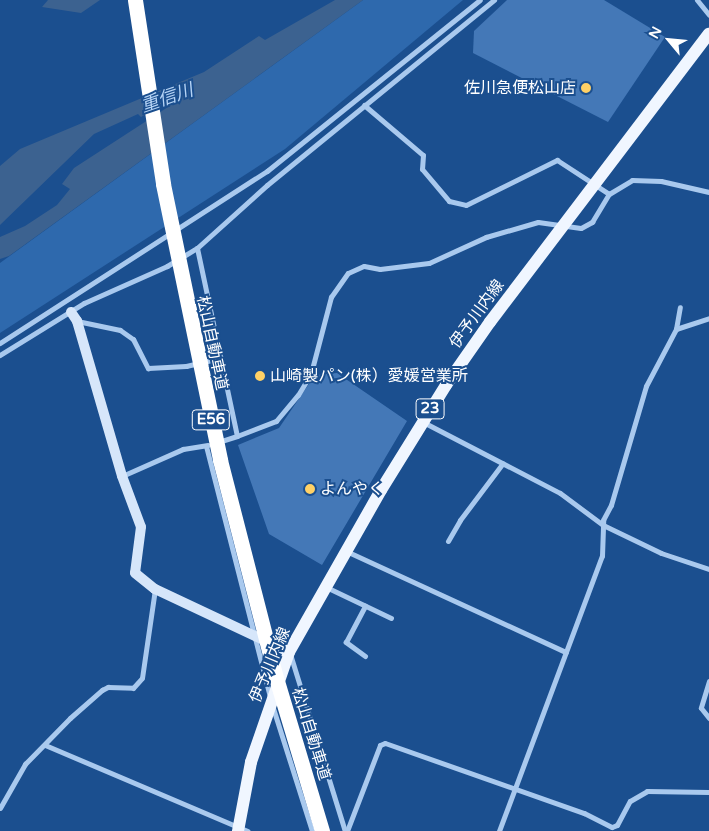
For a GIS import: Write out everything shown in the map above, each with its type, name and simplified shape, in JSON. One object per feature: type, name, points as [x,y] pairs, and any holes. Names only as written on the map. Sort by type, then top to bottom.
[{"type":"highway","name":"松山自動車道","points":[[135,0],[170,221],[220,460],[274,671],[322,831]]},
{"type":"main road","name":"伊予川内線","points":[[241,830],[252,762],[289,652],[346,551],[422,422],[490,322],[709,34]]},
{"type":"street","points":[[0,344],[266,171],[480,0]]},
{"type":"street","points":[[0,355],[71,312],[197,248],[364,105],[494,0]]},
{"type":"street","points":[[697,0],[709,15]]},
{"type":"street","points":[[364,105],[423,155],[422,169],[449,202],[466,205],[557,160],[609,194]]},
{"type":"street","points":[[122,476],[183,449],[206,446],[276,421],[298,394],[310,373],[328,305],[348,272],[364,266],[380,268],[429,263],[504,230],[538,222],[587,226],[609,194],[632,180],[661,181],[709,192]]},
{"type":"street","points":[[197,248],[238,436]]},
{"type":"street","points":[[498,831],[602,556],[603,526],[644,392],[676,329],[680,307]]},
{"type":"street","points":[[71,312],[77,322],[122,476],[141,527],[135,573],[154,589],[289,652],[346,831]]},
{"type":"street","points":[[676,329],[709,318]]},
{"type":"street","points":[[77,322],[120,330],[133,339],[148,368],[186,366],[221,358]]},
{"type":"street","points":[[422,422],[560,493],[603,526],[662,554],[709,569]]},
{"type":"street","points":[[206,446],[271,702],[312,831]]},
{"type":"street","points":[[448,541],[460,520],[503,463]]},
{"type":"street","points":[[346,551],[566,652]]},
{"type":"street","points":[[325,587],[391,618]]},
{"type":"street","points":[[0,808],[18,774],[102,690],[108,687],[133,688],[142,678],[154,589]]},
{"type":"street","points":[[365,656],[346,642],[366,606]]},
{"type":"street","points":[[709,680],[701,708],[709,718]]},
{"type":"street","points":[[346,831],[380,745],[385,743],[584,813],[612,827],[617,825],[630,801],[647,792],[709,792]]},
{"type":"street","points":[[45,745],[241,830]]},
{"type":"shaded area","points":[[363,0],[463,0],[285,149],[0,333],[0,263]]},
{"type":"water","points":[[48,0],[100,0],[81,13],[42,7]]},
{"type":"water","name":"重信川","points":[[335,0],[363,0],[9,256],[0,259],[0,237],[25,226],[57,205],[70,189],[62,184],[74,168],[168,107],[164,104],[141,117],[138,114],[94,134],[0,225],[0,166],[20,149],[204,72],[259,36],[265,40]]},
{"type":"building","name":"佐川急便松山店","points":[[507,0],[604,0],[665,37],[608,122],[473,53],[474,31]]},
{"type":"building","name":"よんやく","points":[[337,373],[407,421],[322,565],[269,534],[238,445],[279,428],[315,375]]},
{"type":"place","name":"佐川急便松山店","points":[[586,88]]},
{"type":"place","name":"山崎製パン(株）愛媛営業所","points":[[260,376]]},
{"type":"place","name":"よんやく","points":[[310,489]]}]
